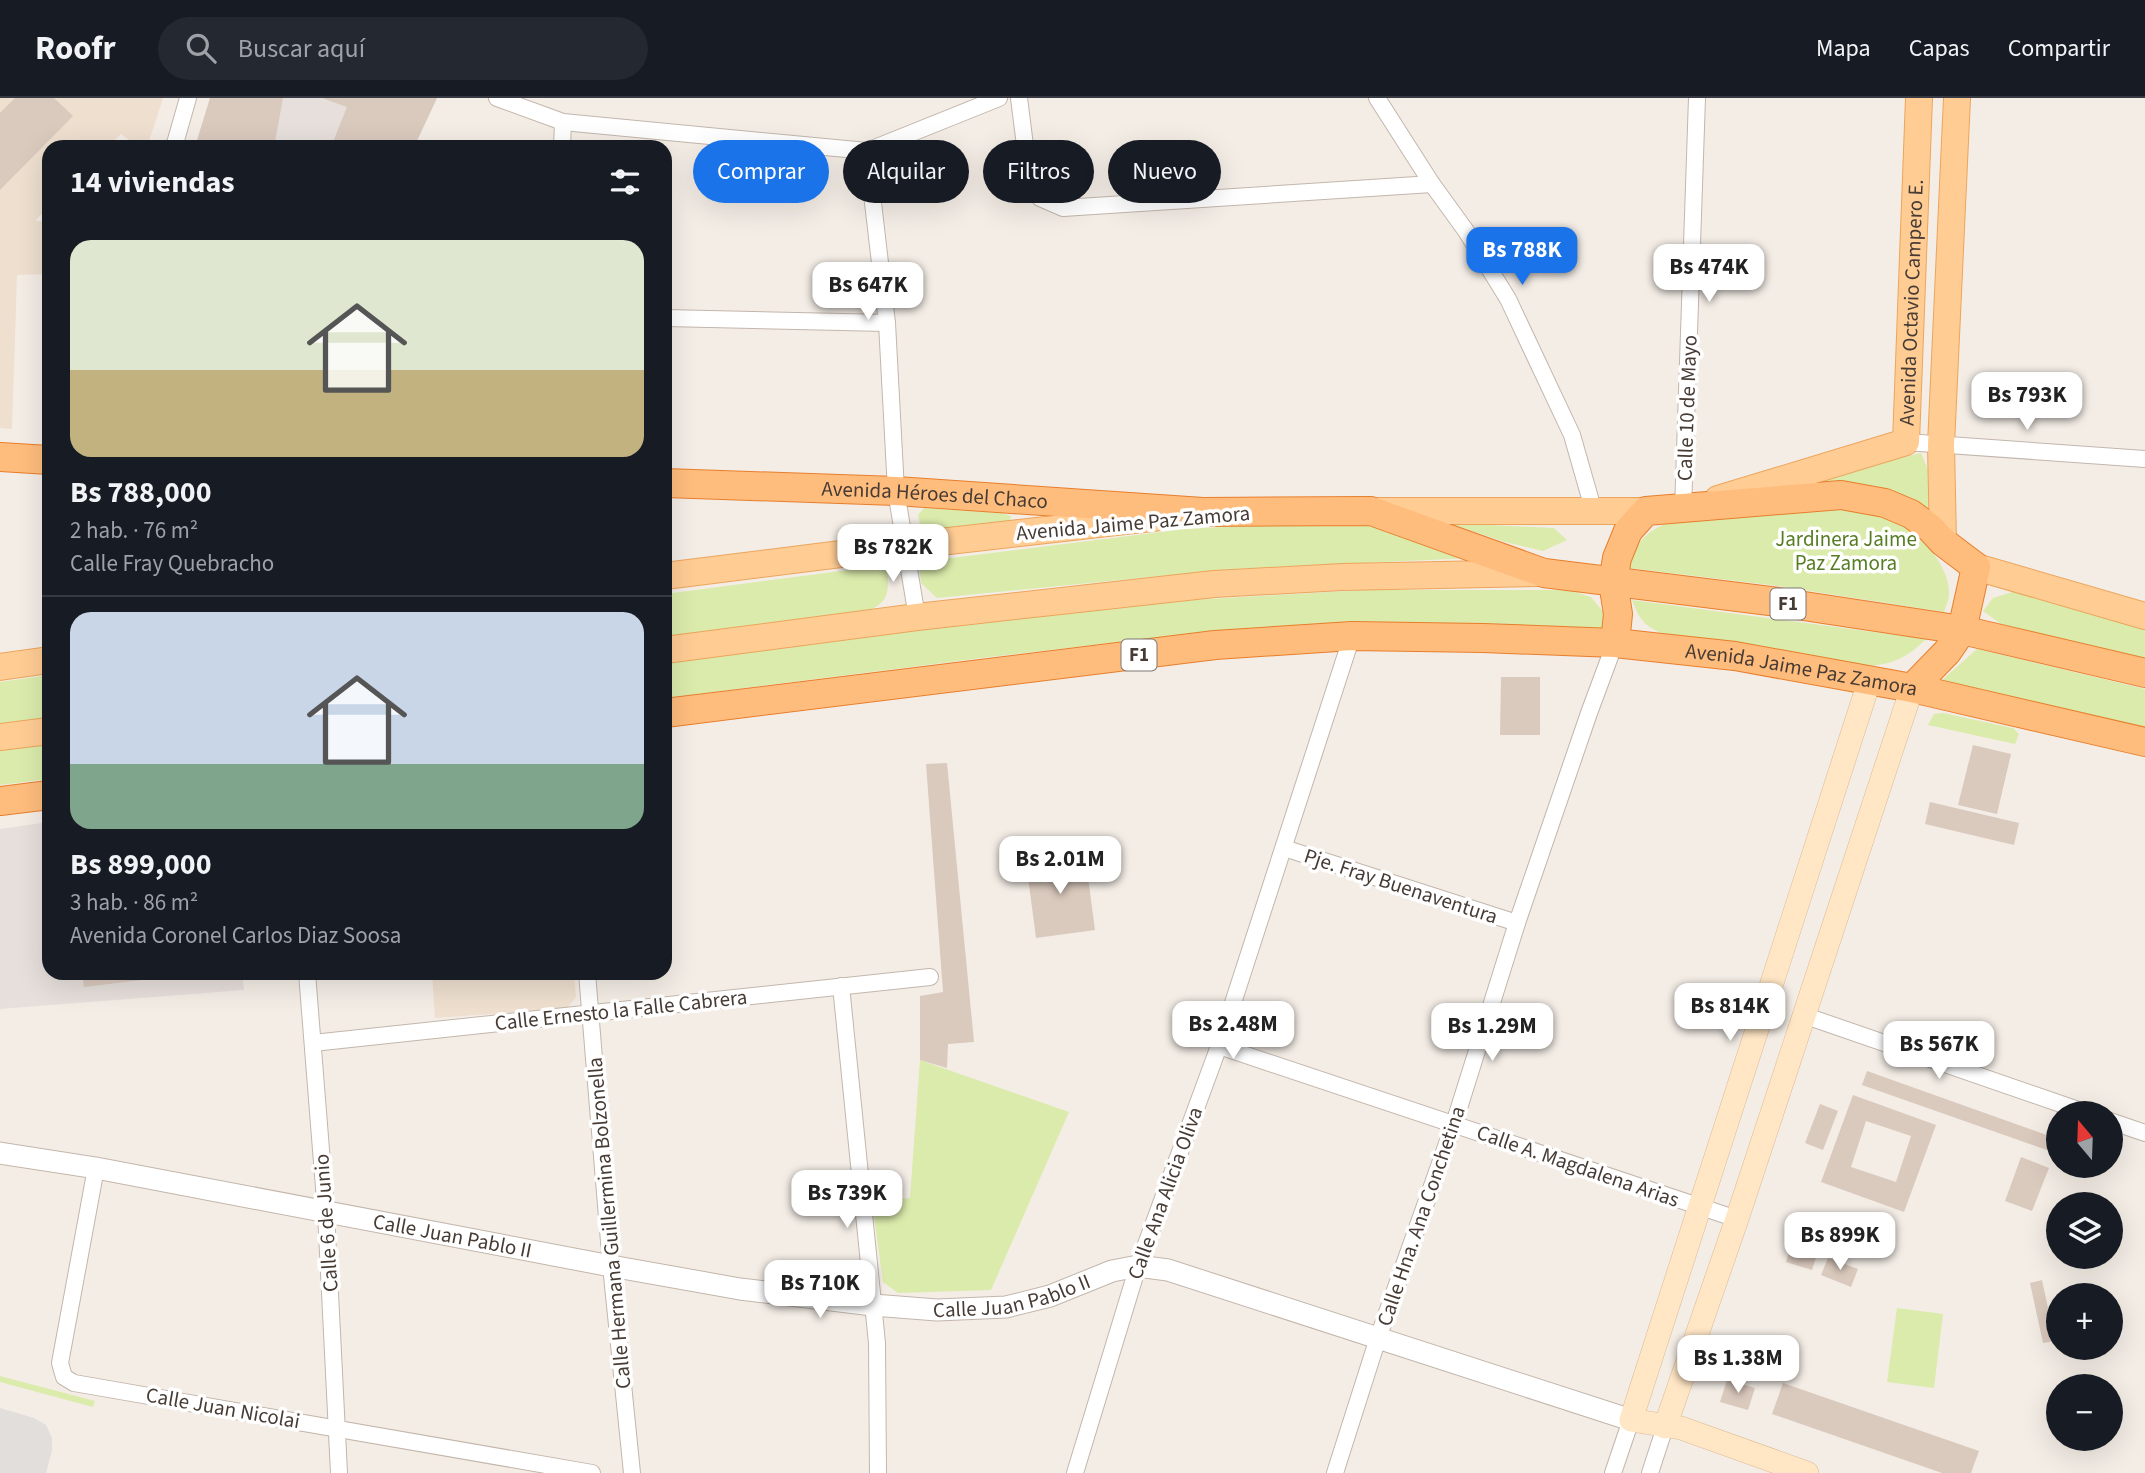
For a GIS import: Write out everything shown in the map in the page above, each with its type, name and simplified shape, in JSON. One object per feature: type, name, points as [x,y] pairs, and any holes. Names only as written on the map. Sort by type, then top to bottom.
[{"type":"highway","points":[[0,457],[42,460]]},
{"type":"highway","name":"Avenida Héroes del Chaco","points":[[672,483],[896,491],[1203,512]]},
{"type":"highway","name":"Avenida Jaime Paz Zamora","points":[[672,712],[1215,645],[1352,636],[1615,642],[1735,656],[1912,688],[1947,652],[1962,630],[1976,566],[1943,542],[1930,527],[1911,514],[1885,503],[1841,495],[1646,511]]},
{"type":"highway","name":"Avenida Jaime Paz Zamora","points":[[1203,512],[1371,511]]},
{"type":"highway","name":"F1","points":[[1371,511],[1544,573],[1779,602],[1962,630],[2145,673]]},
{"type":"highway","points":[[1615,642],[1618,614],[1613,582],[1617,558],[1628,531],[1646,511]]},
{"type":"highway","name":"F1","points":[[1912,688],[2145,742]]},
{"type":"highway","points":[[0,801],[42,796]]},
{"type":"main road","name":"Avenida Octavio Campero E.","points":[[1683,509],[1906,442],[1919,98]]},
{"type":"main road","name":"Avenida Octavio Campero E.","points":[[1943,542],[1941,445],[1956,98]]},
{"type":"main road","name":"Avenida Jaime Paz Zamora","points":[[1371,511],[1646,511]]},
{"type":"main road","name":"Avenida Jaime Paz Zamora","points":[[672,575],[1203,512]]},
{"type":"main road","points":[[1976,566],[2145,615]]},
{"type":"main road","points":[[672,649],[917,617],[1214,584],[1342,577],[1544,573]]},
{"type":"main road","points":[[0,667],[42,661]]},
{"type":"main road","points":[[1807,1473],[1681,1428],[1631,1420],[1870,679]]},
{"type":"main road","points":[[1665,1427],[1737,1219],[1912,688]]},
{"type":"main road","points":[[0,737],[42,732]]},
{"type":"street","points":[[176,140],[188,98]]},
{"type":"street","points":[[497,98],[563,122],[843,148]]},
{"type":"street","points":[[892,140],[999,98]]},
{"type":"street","points":[[1019,98],[1029,177],[1040,198],[1063,208],[1432,184]]},
{"type":"street","points":[[1377,98],[1508,299],[1572,435],[1594,512]]},
{"type":"street","name":"Calle 10 de Mayo","points":[[1683,509],[1697,98]]},
{"type":"street","points":[[562,140],[563,122]]},
{"type":"street","points":[[873,203],[887,323],[896,491],[917,617]]},
{"type":"street","points":[[672,318],[887,323]]},
{"type":"street","points":[[1906,442],[2145,459]]},
{"type":"street","name":"Calle Ana Alicia Oliva","points":[[1075,1473],[1138,1266],[1219,1046],[1352,636]]},
{"type":"street","name":"Calle Hna. Ana Conchetina","points":[[1335,1473],[1378,1338],[1454,1124],[1517,923],[1615,642]]},
{"type":"street","name":"Pje. Fray Buenaventura","points":[[1284,848],[1517,923]]},
{"type":"street","name":"Calle Ernesto la Falle Cabrera","points":[[313,1043],[930,977]]},
{"type":"street","name":"Calle 6 de Junio","points":[[308,980],[326,1213],[339,1473]]},
{"type":"street","name":"Calle Hermana Guillermina Bolzonella","points":[[588,980],[611,1266],[632,1473]]},
{"type":"street","points":[[841,986],[877,1343],[878,1473]]},
{"type":"street","points":[[1803,1015],[2052,1101]]},
{"type":"street","name":"Calle A. Magdalena Arias","points":[[1219,1046],[1737,1219]]},
{"type":"street","points":[[2123,1125],[2145,1133]]},
{"type":"street","name":"Calle Juan Pablo II","points":[[0,1153],[96,1168],[740,1289],[873,1305],[937,1310],[1006,1307],[1050,1296],[1112,1271],[1138,1266],[1168,1270],[1631,1420]]},
{"type":"street","name":"Calle Juan Nicolai","points":[[96,1168],[60,1363],[64,1377],[74,1383],[592,1473]]},
{"type":"street","points":[[1613,1473],[1631,1420]]},
{"type":"street","points":[[1650,1473],[1665,1427]]},
{"type":"shaded area","points":[[0,98],[163,98],[149,140],[129,140],[121,134],[115,140],[42,140],[42,214],[35,221],[42,221],[42,274],[17,275],[12,429],[0,428]]},
{"type":"shaded area","points":[[210,98],[437,98],[417,140],[197,140]]},
{"type":"shaded area","points":[[42,823],[42,980],[243,980],[244,990],[0,1009],[0,829]]},
{"type":"shaded area","points":[[432,980],[575,980],[576,997],[566,1009],[435,1018]]},
{"type":"shaded area","points":[[0,1408],[34,1418],[46,1425],[52,1438],[52,1451],[46,1473],[0,1473]]},
{"type":"green space","points":[[1921,453],[1930,475],[1931,515],[1783,487]]},
{"type":"green space","name":"Jardinera Jaime Paz Zamora","points":[[1846,507],[1874,511],[1889,517],[1920,539],[1938,560],[1948,583],[1949,596],[1944,612],[1778,586],[1629,568],[1636,549],[1645,536],[1677,519]]},
{"type":"green space","points":[[924,508],[1011,516],[1009,526],[922,535],[918,515]]},
{"type":"green space","points":[[1362,520],[1472,558],[1232,569],[937,598],[921,583],[919,562],[1185,529]]},
{"type":"green space","points":[[1448,523],[1554,528],[1567,540],[1543,551],[1505,542]]},
{"type":"green space","points":[[887,565],[888,584],[885,597],[877,606],[859,614],[672,638],[672,593]]},
{"type":"green space","points":[[1365,590],[1569,590],[1591,597],[1605,614],[1602,630],[1371,623],[1222,630],[672,697],[672,660],[990,617],[1157,602]]},
{"type":"green space","points":[[2019,590],[2145,624],[2145,662],[2002,625],[1983,611],[1993,598]]},
{"type":"green space","name":"Jardinera Jaime Paz Zamora","points":[[1632,600],[1926,639],[1897,660],[1863,667],[1668,636],[1645,623]]},
{"type":"green space","points":[[1977,649],[2145,689],[2145,729],[1941,681]]},
{"type":"green space","points":[[42,676],[42,720],[0,725],[0,682]]},
{"type":"green space","points":[[1943,713],[2013,728],[2019,734],[2015,744],[1928,725],[1934,714]]},
{"type":"green space","points":[[42,742],[42,780],[0,785],[0,747]]},
{"type":"green space","points":[[920,1060],[1069,1112],[991,1290],[898,1293],[883,1282],[872,1201],[910,1198]]},
{"type":"green space","points":[[1897,1308],[1943,1314],[1934,1388],[1887,1382]]},
{"type":"green space","points":[[0,1376],[95,1401],[93,1407],[0,1382]]},
{"type":"building","points":[[15,98],[54,98],[73,116],[49,140],[42,140],[42,147],[0,190],[0,113]]},
{"type":"building","points":[[210,98],[283,98],[275,140],[197,140]]},
{"type":"building","points":[[322,98],[437,98],[417,140],[334,140],[347,107]]},
{"type":"building","points":[[1501,677],[1540,677],[1540,735],[1500,735]]},
{"type":"building","points":[[1973,745],[2011,754],[1997,814],[1958,805]]},
{"type":"building","points":[[947,763],[974,1042],[948,1044],[947,1068],[920,1060],[920,996],[943,992],[926,764]]},
{"type":"building","points":[[1930,802],[2019,823],[2014,845],[1925,824]]},
{"type":"building","points":[[1085,855],[1095,930],[1036,938],[1026,862]]},
{"type":"building","points":[[83,980],[142,980],[84,987]]},
{"type":"building","points":[[1867,1071],[2046,1135],[2046,1150],[1862,1085]]},
{"type":"building","points":[[1853,1095],[1936,1125],[1904,1212],[1821,1182]],"holes":[[[1866,1121],[1911,1136],[1896,1182],[1851,1167]]]},
{"type":"building","points":[[1820,1104],[1838,1111],[1823,1150],[1805,1143]]},
{"type":"building","points":[[2021,1157],[2046,1167],[2046,1176],[2032,1211],[2005,1201]]},
{"type":"building","points":[[1795,1234],[1821,1242],[1812,1270],[1786,1262]]},
{"type":"building","points":[[1828,1258],[1858,1269],[1851,1287],[1821,1275]]},
{"type":"building","points":[[2042,1280],[2046,1299],[2046,1342],[2043,1343],[2030,1283]]},
{"type":"building","points":[[1727,1380],[1755,1388],[1748,1410],[1720,1402]]},
{"type":"building","points":[[1783,1383],[1979,1451],[1971,1473],[1942,1473],[1772,1414]]}]
